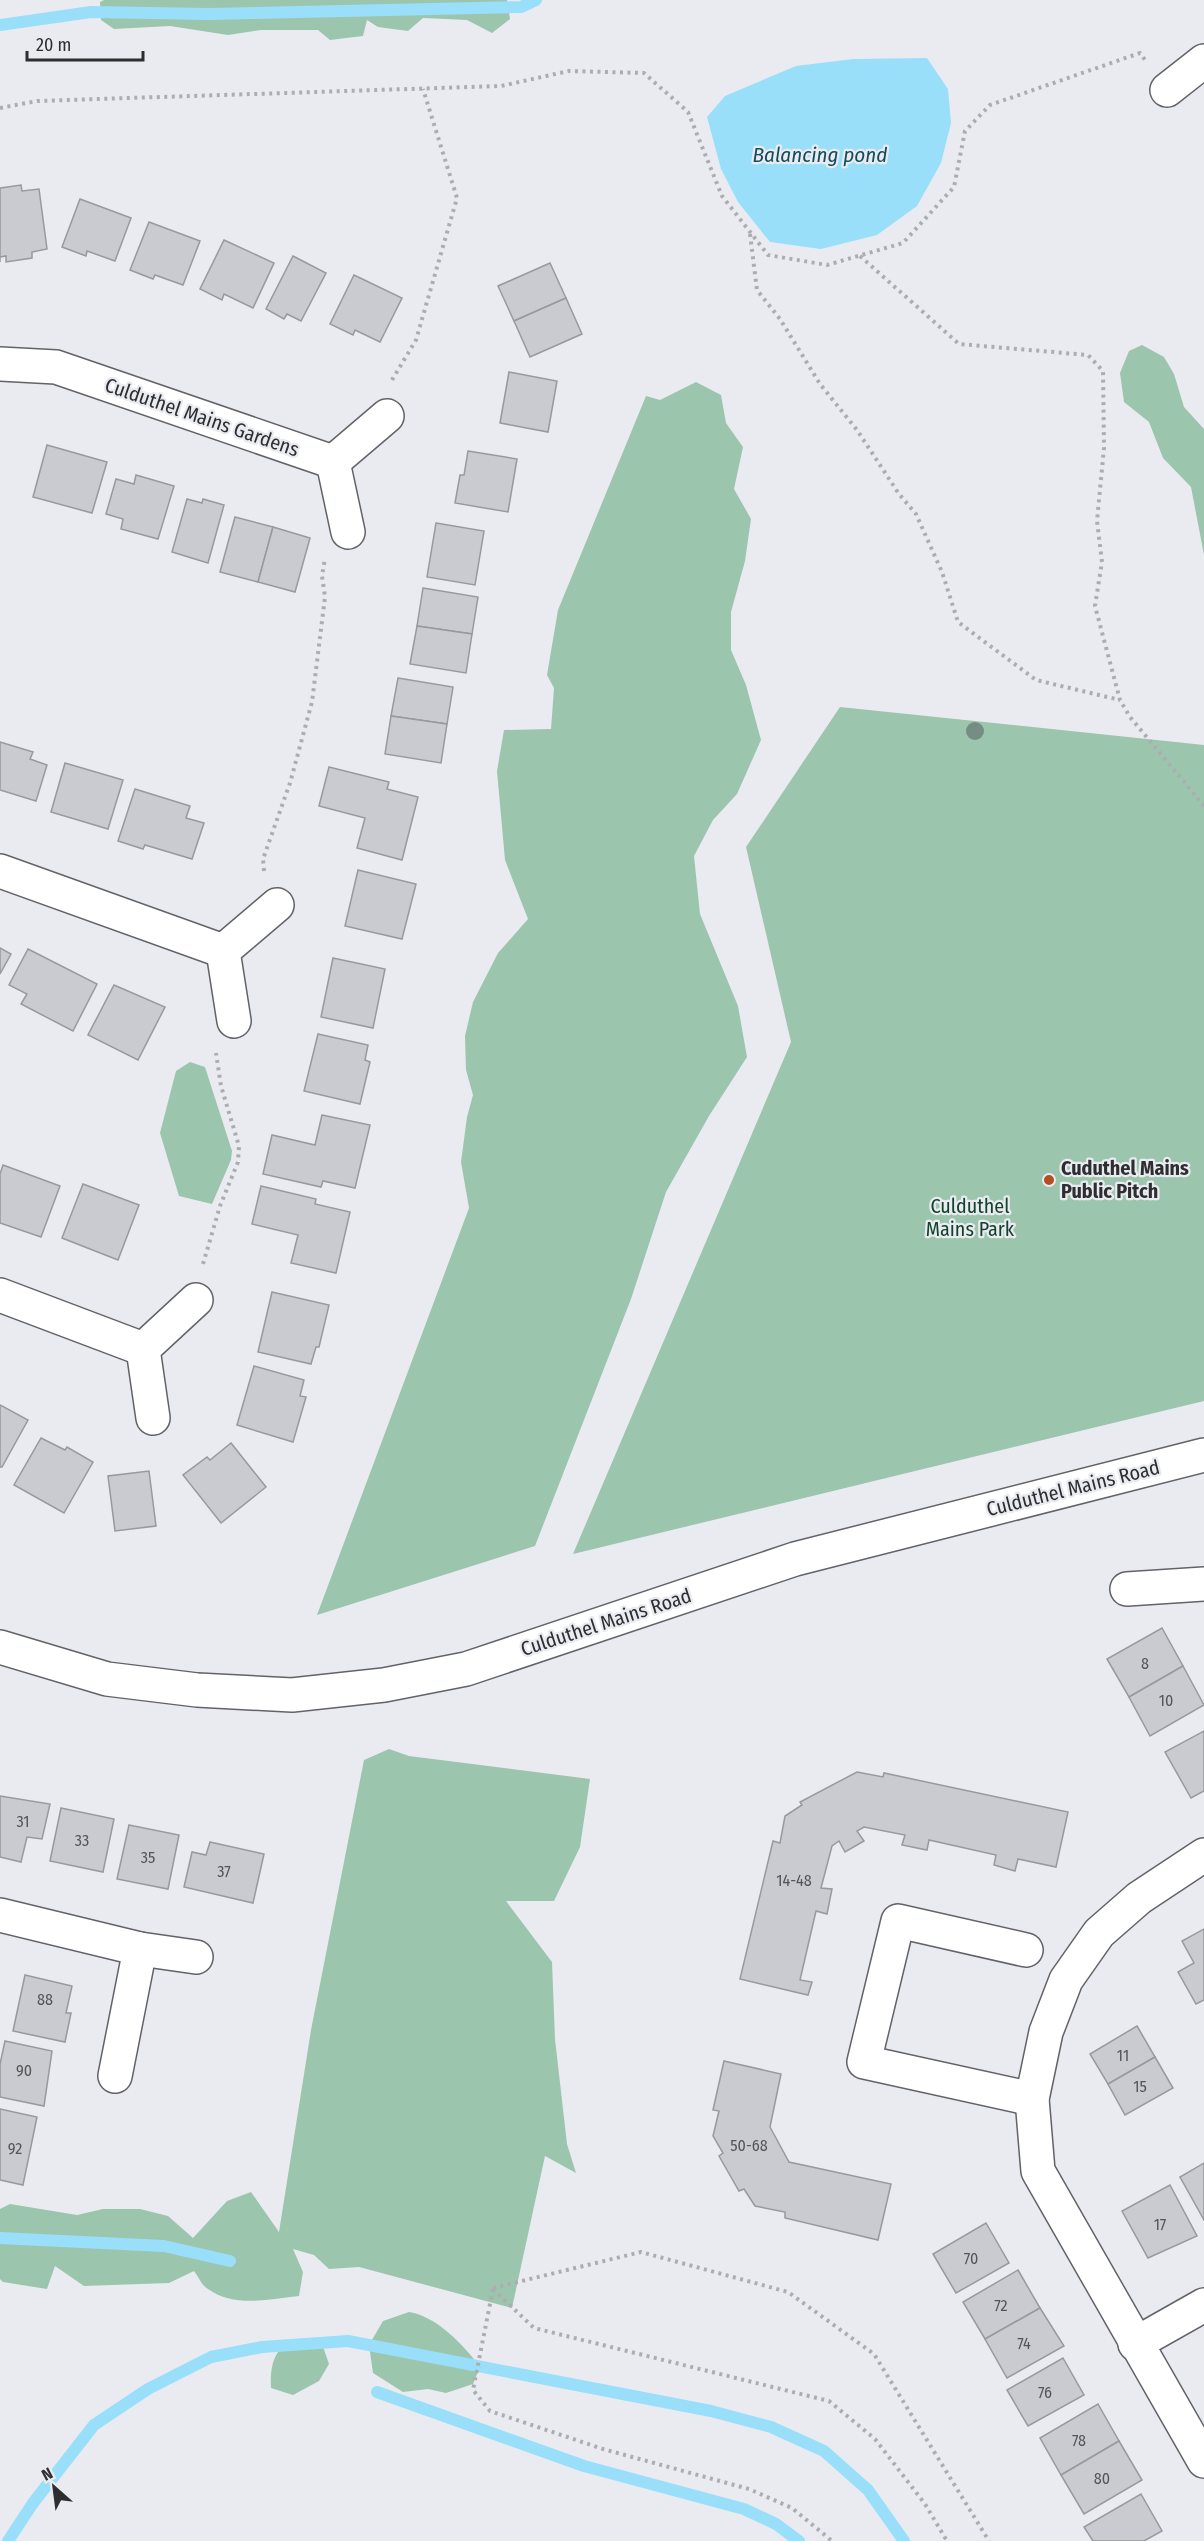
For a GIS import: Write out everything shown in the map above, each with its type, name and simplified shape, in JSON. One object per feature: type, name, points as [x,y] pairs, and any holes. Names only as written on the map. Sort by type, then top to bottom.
[{"type":"street","points":[[1167,90],[1204,61]]},
{"type":"street","name":"Culduthel Mains Gardens","points":[[0,364],[56,367],[333,462]]},
{"type":"street","points":[[348,532],[333,462],[387,416]]},
{"type":"street","points":[[0,871],[223,951]]},
{"type":"street","points":[[223,951],[277,905]]},
{"type":"street","points":[[223,951],[234,1021]]},
{"type":"street","points":[[0,1295],[143,1349]]},
{"type":"street","points":[[143,1349],[196,1300]]},
{"type":"street","points":[[143,1349],[153,1418]]},
{"type":"street","name":"Culduthel Mains Road","points":[[0,1648],[107,1679],[197,1690],[292,1695],[384,1685],[466,1669],[795,1559],[1204,1455]]},
{"type":"street","points":[[1127,1589],[1204,1584]]},
{"type":"street","points":[[1204,1855],[1139,1898],[1099,1933],[1066,1980],[1046,2032],[1032,2099],[1038,2171],[1204,2461]]},
{"type":"street","points":[[0,1915],[140,1949],[196,1957]]},
{"type":"street","points":[[1026,1950],[898,1921],[864,2062],[1032,2099]]},
{"type":"street","points":[[115,2076],[140,1949]]},
{"type":"street","points":[[1135,2344],[1204,2305]]},
{"type":"path","points":[[0,108],[37,101],[501,86],[569,71],[644,73],[688,112],[722,196],[768,255],[827,265],[903,243],[954,187],[965,131],[990,105],[1140,54],[1167,90]]},
{"type":"path","points":[[387,416],[381,398],[416,340],[457,198],[423,89]]},
{"type":"path","points":[[750,232],[757,290],[780,319],[820,384],[857,430],[899,494],[916,514],[942,572],[958,622],[1036,680],[1120,700]]},
{"type":"path","points":[[860,255],[959,344],[1088,355],[1103,371],[1104,448],[1097,521],[1102,562],[1095,606],[1120,700],[1131,717],[1204,806]]},
{"type":"path","points":[[277,905],[265,879],[263,859],[290,783],[312,702],[325,597],[322,576],[326,548],[348,532]]},
{"type":"path","points":[[196,1300],[209,1240],[238,1162],[239,1146],[221,1086],[213,1036],[234,1021]]},
{"type":"path","points":[[493,2288],[641,2252],[788,2292],[874,2354],[989,2541]]},
{"type":"path","points":[[493,2288],[473,2390],[490,2411],[603,2449],[749,2489],[792,2508],[832,2541]]},
{"type":"path","points":[[493,2288],[534,2328],[829,2401],[874,2439],[925,2504],[947,2541]]},
{"type":"green space","points":[[104,0],[507,0],[510,19],[492,33],[467,20],[423,18],[408,31],[378,27],[367,20],[363,36],[330,40],[318,30],[261,30],[228,35],[170,26],[114,29],[101,20],[100,2]]},
{"type":"green space","points":[[1142,345],[1164,357],[1174,374],[1184,407],[1204,429],[1204,555],[1191,487],[1163,458],[1149,422],[1124,402],[1120,373],[1129,351]]},
{"type":"green space","points":[[696,382],[721,395],[726,423],[743,447],[734,489],[751,519],[745,561],[731,612],[731,650],[746,685],[761,740],[737,794],[713,820],[694,856],[700,914],[738,1006],[747,1057],[709,1116],[666,1192],[631,1299],[535,1546],[317,1615],[469,1208],[461,1162],[467,1117],[473,1095],[466,1070],[465,1036],[473,1002],[498,953],[528,919],[505,860],[497,771],[504,730],[551,729],[554,688],[547,675],[558,610],[646,396],[660,400]]},
{"type":"green space","name":"Culduthel Mains Park","points":[[840,707],[1204,745],[1204,1401],[573,1554],[791,1042],[746,847]]},
{"type":"green space","points":[[190,1062],[205,1067],[232,1151],[231,1160],[212,1204],[179,1196],[160,1133],[176,1071]]},
{"type":"green space","points":[[389,1749],[409,1756],[590,1779],[580,1847],[554,1901],[506,1901],[552,1962],[555,2039],[567,2144],[576,2173],[545,2156],[512,2308],[359,2267],[329,2269],[314,2255],[293,2249],[303,2272],[299,2296],[276,2299],[252,2301],[229,2299],[204,2286],[194,2271],[169,2283],[84,2286],[55,2266],[47,2289],[3,2282],[0,2279],[0,2209],[10,2204],[77,2215],[103,2209],[140,2209],[168,2216],[193,2238],[227,2201],[251,2192],[279,2232],[311,2030],[364,1760]]},
{"type":"green space","points":[[409,2312],[439,2325],[466,2350],[480,2367],[473,2384],[446,2393],[428,2389],[403,2392],[373,2373],[369,2345],[383,2321]]},
{"type":"green space","points":[[290,2342],[322,2344],[329,2364],[319,2381],[293,2395],[271,2388],[273,2362],[279,2350]]},
{"type":"water","name":"Balancing pond","points":[[927,58],[948,89],[951,123],[941,163],[917,206],[877,235],[821,249],[770,242],[738,202],[721,169],[707,117],[725,96],[796,66],[853,59]]},
{"type":"building","points":[[21,185],[22,191],[39,189],[47,249],[32,252],[32,258],[6,262],[6,256],[0,257],[0,188]]},
{"type":"building","points":[[80,199],[131,218],[115,261],[87,251],[86,256],[62,247]]},
{"type":"building","points":[[149,222],[200,241],[183,285],[155,275],[153,279],[130,270]]},
{"type":"building","points":[[224,240],[274,263],[253,308],[224,294],[222,300],[200,289]]},
{"type":"building","points":[[293,256],[326,273],[301,321],[287,314],[284,319],[266,309]]},
{"type":"building","points":[[550,263],[566,298],[514,321],[498,286]]},
{"type":"building","points":[[354,275],[402,298],[380,342],[355,330],[353,335],[330,324]]},
{"type":"building","points":[[566,298],[582,334],[530,357],[514,321]]},
{"type":"building","points":[[509,372],[557,381],[548,432],[500,423]]},
{"type":"building","points":[[47,445],[107,462],[92,513],[33,497]]},
{"type":"building","points":[[468,451],[517,459],[508,512],[455,503],[460,475],[464,475]]},
{"type":"building","points":[[136,475],[174,486],[158,539],[121,529],[123,519],[106,514],[116,479],[134,484]]},
{"type":"building","points":[[187,499],[202,503],[203,499],[224,505],[208,563],[172,552]]},
{"type":"building","points":[[235,517],[273,527],[258,582],[220,572]]},
{"type":"building","points":[[436,523],[484,531],[475,585],[427,577]]},
{"type":"building","points":[[273,527],[310,538],[295,592],[258,582]]},
{"type":"building","points":[[423,588],[478,597],[472,634],[417,626]]},
{"type":"building","points":[[417,626],[472,634],[466,673],[410,664]]},
{"type":"building","points":[[398,678],[453,687],[447,724],[391,716]]},
{"type":"building","points":[[391,716],[447,724],[441,763],[385,754]]},
{"type":"building","points":[[0,742],[33,752],[30,759],[47,765],[36,801],[0,790]]},
{"type":"building","points":[[65,763],[123,780],[108,829],[51,812]]},
{"type":"building","points":[[329,767],[389,782],[387,789],[418,797],[402,860],[357,848],[365,818],[319,806]]},
{"type":"building","points":[[135,789],[190,806],[186,818],[204,823],[192,859],[145,845],[143,849],[118,841]]},
{"type":"building","points":[[358,870],[416,884],[402,939],[345,926]]},
{"type":"building","points":[[0,948],[11,954],[0,974]]},
{"type":"building","points":[[28,949],[97,984],[73,1031],[21,1004],[27,994],[9,985]]},
{"type":"building","points":[[333,958],[385,969],[373,1028],[321,1017]]},
{"type":"building","points":[[114,985],[165,1007],[138,1060],[88,1035]]},
{"type":"building","points":[[318,1034],[368,1045],[365,1060],[370,1062],[360,1104],[304,1091]]},
{"type":"building","points":[[322,1115],[370,1125],[355,1188],[323,1181],[321,1187],[263,1174],[272,1135],[315,1145]]},
{"type":"building","points":[[3,1165],[60,1186],[41,1237],[0,1223],[0,1174]]},
{"type":"building","points":[[83,1184],[139,1205],[118,1260],[62,1238]]},
{"type":"building","points":[[261,1186],[316,1199],[315,1204],[350,1212],[336,1273],[291,1263],[298,1235],[252,1224]]},
{"type":"building","points":[[272,1292],[329,1305],[319,1347],[316,1347],[311,1364],[258,1352]]},
{"type":"building","points":[[254,1366],[304,1380],[300,1396],[306,1397],[293,1442],[237,1425]]},
{"type":"building","points":[[0,1405],[28,1420],[2,1467],[0,1467]]},
{"type":"building","points":[[41,1438],[65,1450],[67,1447],[93,1462],[64,1513],[14,1485]]},
{"type":"building","points":[[231,1443],[266,1487],[221,1523],[183,1475],[207,1457],[210,1460]]},
{"type":"building","points":[[149,1471],[156,1526],[115,1531],[108,1476]]},
{"type":"building","points":[[1162,1628],[1183,1666],[1129,1697],[1107,1659]]},
{"type":"building","points":[[1183,1666],[1204,1705],[1150,1736],[1129,1697]]},
{"type":"building","points":[[1204,1731],[1204,1791],[1191,1798],[1165,1752]]},
{"type":"building","points":[[857,1772],[883,1777],[884,1773],[1068,1812],[1056,1867],[1018,1859],[1015,1871],[994,1865],[996,1855],[929,1840],[927,1850],[902,1845],[905,1835],[864,1827],[857,1831],[864,1841],[845,1852],[839,1841],[832,1846],[821,1888],[832,1889],[827,1914],[816,1911],[800,1980],[812,1982],[808,1995],[740,1979],[773,1841],[780,1843],[785,1816],[802,1805],[800,1802]]},
{"type":"building","points":[[0,1796],[50,1804],[42,1839],[27,1837],[21,1862],[0,1857]]},
{"type":"building","points":[[61,1808],[114,1819],[103,1872],[50,1861]]},
{"type":"building","points":[[129,1825],[179,1835],[168,1889],[117,1879]]},
{"type":"building","points":[[210,1842],[264,1854],[253,1903],[184,1887],[192,1852],[206,1855]]},
{"type":"building","points":[[1204,1929],[1204,2000],[1196,2004],[1178,1972],[1194,1963],[1182,1941]]},
{"type":"building","points":[[25,1975],[72,1986],[66,2013],[71,2013],[65,2042],[13,2031]]},
{"type":"building","points":[[1137,2026],[1155,2057],[1108,2084],[1090,2054]]},
{"type":"building","points":[[5,2041],[52,2051],[44,2106],[0,2097],[0,2064]]},
{"type":"building","points":[[1155,2057],[1173,2088],[1125,2115],[1108,2084]]},
{"type":"building","points":[[724,2061],[781,2074],[770,2127],[789,2162],[891,2184],[878,2240],[785,2218],[785,2212],[755,2206],[744,2189],[739,2191],[719,2156],[723,2153],[713,2136],[719,2111],[713,2110]]},
{"type":"building","points":[[0,2109],[37,2117],[23,2185],[0,2180]]},
{"type":"building","points":[[1204,2163],[1204,2220],[1180,2177]]},
{"type":"building","points":[[1170,2185],[1197,2236],[1148,2258],[1122,2211]]},
{"type":"building","points":[[986,2223],[1009,2263],[956,2293],[933,2254]]},
{"type":"building","points":[[1018,2270],[1040,2308],[985,2339],[963,2302]]},
{"type":"building","points":[[1040,2308],[1064,2346],[1007,2378],[985,2339]]},
{"type":"building","points":[[1063,2358],[1084,2395],[1028,2426],[1007,2390]]},
{"type":"building","points":[[1098,2404],[1119,2441],[1061,2475],[1040,2438]]},
{"type":"building","points":[[1119,2441],[1142,2480],[1084,2514],[1061,2475]]},
{"type":"building","points":[[1141,2494],[1162,2531],[1144,2541],[1093,2541],[1084,2527]]},
{"type":"waterway","points":[[0,25],[91,12],[209,14],[521,7],[536,0]]},
{"type":"waterway","points":[[0,2238],[164,2246],[230,2261]]},
{"type":"waterway","points":[[8,2541],[33,2503],[94,2425],[148,2389],[211,2357],[262,2347],[348,2341],[711,2411],[771,2427],[824,2451],[868,2490],[904,2541]]},
{"type":"waterway","points":[[377,2392],[584,2466],[744,2509],[776,2524],[799,2541]]},
{"type":"place","name":"Cuduthel Mains Public Pitch","points":[[1049,1180]]}]
